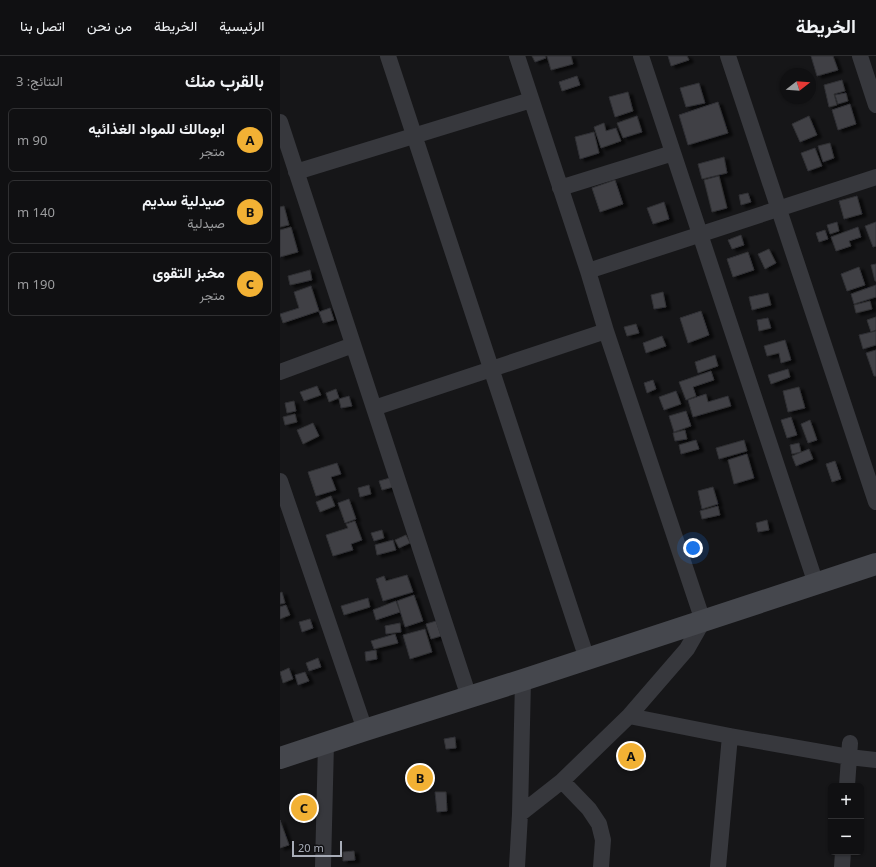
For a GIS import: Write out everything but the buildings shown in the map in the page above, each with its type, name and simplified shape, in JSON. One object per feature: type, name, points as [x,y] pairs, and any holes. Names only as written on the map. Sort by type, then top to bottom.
[{"type":"main road","points":[[280,758],[876,564]]},
{"type":"street","points":[[388,56],[587,659]]},
{"type":"street","points":[[517,56],[703,621],[687,649],[629,716],[562,781],[520,814]]},
{"type":"street","points":[[641,56],[816,584]]},
{"type":"street","points":[[728,56],[876,502]]},
{"type":"street","points":[[860,56],[876,105]]},
{"type":"street","points":[[296,172],[531,100]]},
{"type":"street","points":[[280,122],[469,697]]},
{"type":"street","points":[[560,188],[673,153]]},
{"type":"street","points":[[588,270],[876,177]]},
{"type":"street","points":[[374,408],[606,330]]},
{"type":"street","points":[[280,372],[353,345]]},
{"type":"street","points":[[280,481],[365,730]]},
{"type":"street","points":[[517,867],[520,814],[522,680]]},
{"type":"street","points":[[629,716],[730,736],[850,750],[876,760]]},
{"type":"street","points":[[718,867],[730,736]]},
{"type":"street","points":[[323,867],[326,743]]},
{"type":"street","points":[[847,783],[850,750]]},
{"type":"street","points":[[562,781],[589,810],[599,824],[603,840],[601,867]]},
{"type":"street","points":[[842,867],[843,855]]},
{"type":"place","name":"ابومالك للمواد الغذائيه","points":[[631,756]]},
{"type":"place","name":"صيدلية سديم","points":[[420,778]]},
{"type":"place","name":"مخبز التقوى","points":[[304,808]]}]
